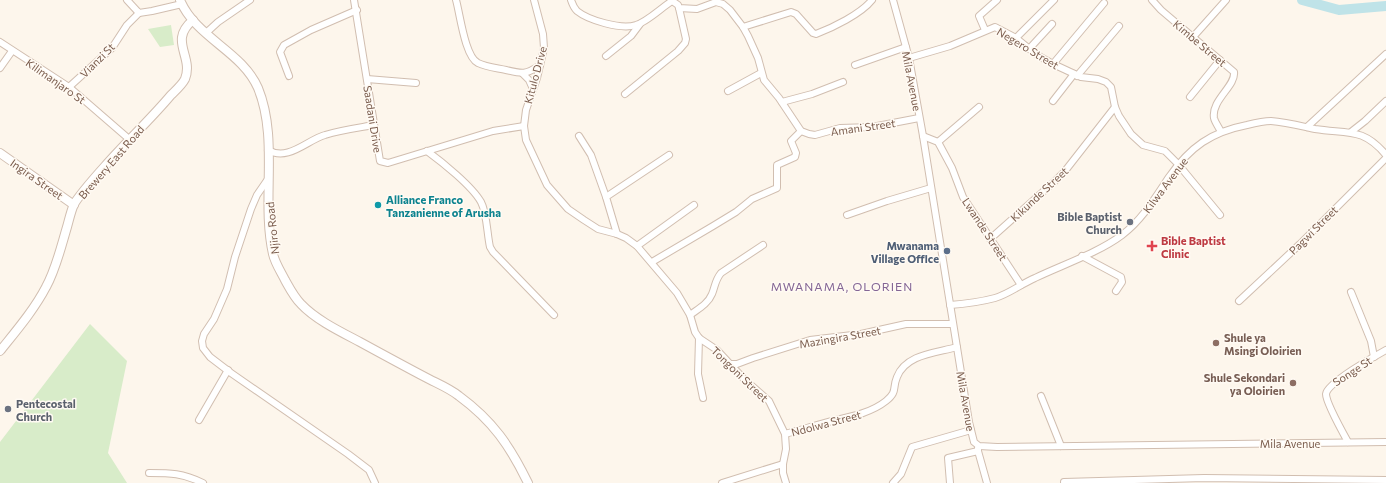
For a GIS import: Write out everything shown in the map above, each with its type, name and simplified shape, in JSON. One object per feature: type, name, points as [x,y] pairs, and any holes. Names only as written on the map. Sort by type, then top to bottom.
[{"type":"street","points":[[128,0],[139,13],[152,11],[181,2]]},
{"type":"street","points":[[206,33],[218,22],[250,0]]},
{"type":"street","name":"Saadani Drive","points":[[354,0],[357,10],[380,162],[388,163],[493,131],[524,126]]},
{"type":"street","points":[[456,0],[466,45],[472,58],[478,63],[523,74],[529,80],[533,89]]},
{"type":"street","name":"Kitulo Drive","points":[[524,126],[526,110],[544,48],[544,34],[534,0]]},
{"type":"street","points":[[570,0],[576,10],[590,18],[611,25],[634,26],[671,1],[678,5],[685,36],[685,43],[625,94]]},
{"type":"street","points":[[743,27],[791,12],[796,14],[813,33],[816,34],[847,18],[865,7],[872,0]]},
{"type":"street","name":"Mila Avenue","points":[[893,0],[909,58],[923,136],[952,324],[971,430],[974,442],[978,448],[1386,442]]},
{"type":"street","points":[[984,30],[979,16],[998,0]]},
{"type":"street","points":[[1016,38],[1054,0]]},
{"type":"street","name":"Kimbe Street","points":[[1152,0],[1161,10],[1234,72],[1232,80],[1220,96],[1214,116],[1215,122],[1221,132]]},
{"type":"street","points":[[1193,37],[1226,0]]},
{"type":"street","name":"Njiro Road","points":[[181,2],[193,20],[248,72],[258,88],[266,114],[269,221],[274,256],[293,294],[301,305],[334,328],[458,395],[486,419],[500,435],[516,458],[528,483]]},
{"type":"street","points":[[652,262],[736,212],[752,199],[777,188],[777,165],[795,156],[796,153],[791,140],[801,131],[782,102],[769,87],[761,73],[758,58],[743,27],[730,10],[723,4],[716,2],[697,9],[679,8]]},
{"type":"street","points":[[1053,64],[1104,3]]},
{"type":"street","points":[[289,76],[280,52],[284,45],[311,30],[357,10]]},
{"type":"street","name":"Vianzi St","points":[[69,87],[112,48],[127,25],[139,13]]},
{"type":"street","name":"Brewery East Road","points":[[0,351],[37,302],[47,286],[74,204],[129,139],[160,109],[185,80],[187,69],[182,35],[186,26],[193,20]]},
{"type":"street","points":[[606,56],[631,36],[640,23]]},
{"type":"street","points":[[1029,48],[1052,24]]},
{"type":"street","points":[[1053,101],[1119,26]]},
{"type":"street","name":"Negero Street","points":[[909,58],[950,46],[966,40],[984,30],[995,27],[1016,38],[1053,64],[1075,75],[1106,82],[1110,87],[1115,107],[1123,123],[1138,141],[1143,145],[1163,150],[1178,164],[1220,215]]},
{"type":"street","name":"Kilimanjaro St","points":[[0,42],[69,87],[129,139]]},
{"type":"street","points":[[855,65],[906,47]]},
{"type":"street","points":[[0,68],[12,51]]},
{"type":"street","points":[[1307,127],[1386,54]]},
{"type":"street","points":[[1190,97],[1220,60]]},
{"type":"street","points":[[523,74],[540,65]]},
{"type":"street","points":[[728,92],[761,73]]},
{"type":"street","points":[[367,80],[416,83]]},
{"type":"street","points":[[782,102],[812,94],[843,82]]},
{"type":"street","points":[[1351,132],[1386,101]]},
{"type":"street","points":[[923,136],[938,142],[979,107]]},
{"type":"street","name":"Kikunde Street","points":[[990,239],[1065,171],[1115,107]]},
{"type":"street","name":"Amani Street","points":[[801,131],[809,134],[815,134],[840,128],[872,127],[919,118]]},
{"type":"street","name":"Kilwa Avenue","points":[[950,305],[978,302],[995,298],[1010,292],[1021,285],[1122,235],[1134,224],[1154,200],[1178,164],[1194,147],[1221,132],[1248,125],[1271,122],[1335,132],[1351,132],[1364,136],[1375,142],[1386,155]]},
{"type":"street","points":[[268,150],[276,154],[285,153],[297,149],[323,135],[374,125]]},
{"type":"street","points":[[524,126],[526,140],[535,161],[547,186],[557,197],[568,209],[598,229],[617,234],[637,246],[652,262],[677,294],[690,315],[695,332],[699,338],[698,374],[703,398]]},
{"type":"street","points":[[579,136],[591,155],[617,234]]},
{"type":"street","name":"Lwande Street","points":[[938,142],[952,168],[963,197],[1021,285]]},
{"type":"street","points":[[427,151],[446,165],[476,195],[483,209],[490,247],[493,252],[554,315]]},
{"type":"street","name":"Ingira Street","points":[[0,152],[74,204]]},
{"type":"street","points":[[606,197],[669,155]]},
{"type":"street","name":"Pagwi Street","points":[[1239,301],[1295,248],[1386,155]]},
{"type":"street","points":[[268,180],[257,195],[251,209],[235,257],[227,289],[214,319],[204,334],[202,341],[203,348],[210,357],[369,470],[375,483]]},
{"type":"street","points":[[847,215],[931,188]]},
{"type":"street","points":[[637,246],[694,205]]},
{"type":"street","points":[[690,315],[707,302],[712,295],[716,279],[721,273],[763,245]]},
{"type":"street","points":[[1082,256],[1121,277],[1122,282],[1116,291]]},
{"type":"street","points":[[1351,292],[1371,341],[1374,357]]},
{"type":"street","name":"Mazingira Street","points":[[729,364],[737,364],[810,340],[861,334],[906,324],[952,324]]},
{"type":"street","name":"Tongoni Street","points":[[699,338],[717,350],[756,391],[769,401],[785,434],[786,449],[783,474],[786,483]]},
{"type":"street","name":"Ndolwa Street","points":[[785,434],[852,417],[885,402],[894,393],[897,377],[906,364],[915,358],[957,347]]},
{"type":"street","name":"Songe St","points":[[1348,442],[1327,398],[1327,390],[1343,376],[1386,350]]},
{"type":"street","points":[[200,420],[228,370]]},
{"type":"street","points":[[1041,396],[1061,446]]},
{"type":"street","points":[[893,483],[901,474],[912,448],[971,430]]},
{"type":"street","points":[[950,483],[948,458],[978,448],[986,483]]},
{"type":"street","points":[[722,483],[783,464]]},
{"type":"street","points":[[149,473],[167,473],[187,476],[203,483]]},
{"type":"street","points":[[1064,482],[1386,480]]},
{"type":"green space","points":[[171,25],[174,45],[160,47],[148,29]]},
{"type":"green space","points":[[90,324],[127,361],[108,453],[127,483],[0,483],[0,442]]},
{"type":"waterway","points":[[1302,0],[1339,10],[1386,6]]},
{"type":"place","name":"Alliance Franco Tanzanienne of Arusha","points":[[378,205]]},
{"type":"place","name":"Bible Baptist Church","points":[[1130,222]]},
{"type":"place","name":"Bible Baptist Clinic","points":[[1152,246]]},
{"type":"place","name":"Mwanama Village Office","points":[[947,251]]},
{"type":"place","name":"Shule ya Msingi Oloirien","points":[[1216,343]]},
{"type":"place","name":"Shule Sekondari ya Oloirien","points":[[1293,383]]},
{"type":"place","name":"Pentecostal Church","points":[[8,409]]},
{"type":"district","name":"MWANAMA, OLORIEN","points":[[842,286]]}]
